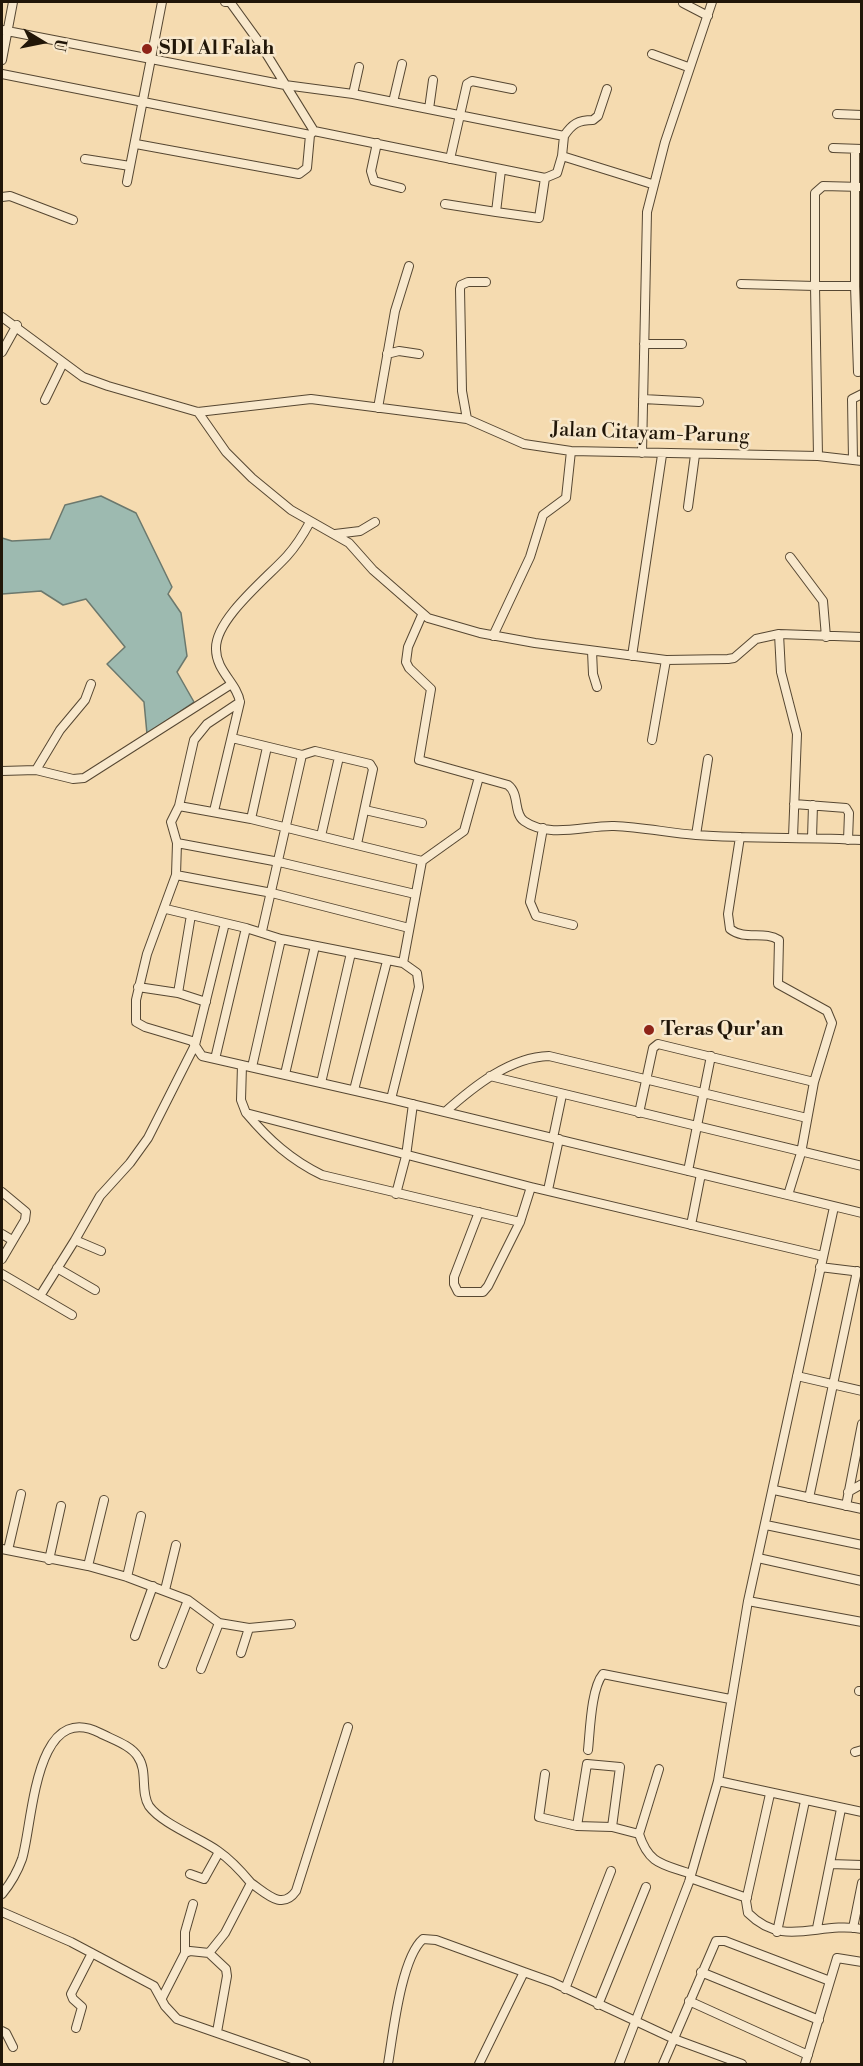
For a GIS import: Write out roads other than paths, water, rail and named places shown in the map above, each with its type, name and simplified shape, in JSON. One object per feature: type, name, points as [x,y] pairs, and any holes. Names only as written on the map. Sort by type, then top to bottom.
[{"type":"street","points":[[2,60],[4,31],[13,2]]},
{"type":"street","points":[[127,182],[162,2]]},
{"type":"street","points":[[136,144],[298,174],[307,168],[312,133],[259,42],[230,2],[225,2]]},
{"type":"street","points":[[642,453],[645,228],[652,184],[688,67],[712,2]]},
{"type":"street","points":[[683,3],[708,16]]},
{"type":"street","points":[[4,31],[151,61],[285,85],[353,94],[564,136]]},
{"type":"street","points":[[651,54],[688,67]]},
{"type":"street","points":[[393,102],[402,64]]},
{"type":"street","points":[[353,94],[359,67]]},
{"type":"street","points":[[2,74],[144,103],[377,143],[546,178],[557,173],[564,136],[572,124],[583,120],[593,120],[598,116],[607,89]]},
{"type":"street","points":[[429,109],[433,80]]},
{"type":"street","points":[[450,159],[469,82],[512,89]]},
{"type":"street","points":[[837,114],[861,115]]},
{"type":"street","points":[[377,143],[371,171],[374,181],[401,188]]},
{"type":"street","points":[[833,148],[858,149],[855,286],[858,320],[858,372]]},
{"type":"street","points":[[562,156],[652,184]]},
{"type":"street","points":[[85,159],[130,166]]},
{"type":"street","points":[[496,212],[501,170]]},
{"type":"street","points":[[445,204],[539,218],[546,178]]},
{"type":"street","points":[[819,456],[815,193],[823,186],[857,188]]},
{"type":"street","points":[[2,196],[10,196],[73,220]]},
{"type":"street","points":[[378,408],[395,311],[409,266]]},
{"type":"street","points":[[467,419],[462,391],[459,290],[461,285],[468,282],[486,282]]},
{"type":"street","points":[[741,284],[855,286]]},
{"type":"street","name":"Jalan Citayam-Parung","points":[[2,317],[17,326],[74,372],[108,386],[198,412],[311,399],[467,419],[524,444],[571,451],[662,455],[819,456],[857,461]]},
{"type":"street","points":[[2,352],[17,326]]},
{"type":"street","points":[[644,344],[682,344]]},
{"type":"street","points":[[387,354],[399,351],[419,354]]},
{"type":"street","points":[[45,400],[63,363]]},
{"type":"street","points":[[857,461],[852,399],[861,394]]},
{"type":"street","points":[[643,399],[699,402]]},
{"type":"street","points":[[198,412],[226,452],[252,478],[310,522],[349,543],[373,570],[422,615],[493,636],[666,660],[728,659],[756,639],[778,634],[861,637]]},
{"type":"street","points":[[493,636],[530,557],[543,515],[566,498],[571,451]]},
{"type":"street","points":[[632,656],[662,455]]},
{"type":"street","points":[[688,507],[695,455]]},
{"type":"street","points":[[214,811],[240,702],[239,695],[230,685],[216,653],[217,636],[222,626],[289,554],[310,522]]},
{"type":"street","points":[[335,534],[360,531],[375,522]]},
{"type":"street","points":[[790,557],[823,601],[826,637]]},
{"type":"street","points":[[422,615],[406,655],[409,668],[431,689],[419,760],[512,788],[522,819],[543,828],[567,830],[611,826],[696,835],[861,840]]},
{"type":"street","points":[[778,634],[780,672],[797,734],[793,837]]},
{"type":"street","points":[[592,651],[593,674],[597,687]]},
{"type":"street","points":[[652,740],[666,660]]},
{"type":"street","points":[[36,770],[60,730],[85,700],[91,684]]},
{"type":"street","points":[[2,771],[36,770],[73,779],[91,775],[230,685]]},
{"type":"street","points":[[240,702],[213,719],[196,736],[179,806],[171,822],[177,843],[176,875],[166,909],[155,929],[138,987],[134,1015],[139,1025],[186,1038],[202,1056],[414,1104],[861,1213]]},
{"type":"street","points":[[232,738],[302,755],[315,751],[372,766],[357,844]]},
{"type":"street","points":[[251,819],[267,747]]},
{"type":"street","points":[[262,931],[302,755]]},
{"type":"street","points":[[321,836],[339,757]]},
{"type":"street","points":[[696,835],[708,759]]},
{"type":"street","points":[[403,963],[422,861],[464,831],[479,777]]},
{"type":"street","points":[[794,804],[848,809],[848,840]]},
{"type":"street","points":[[812,838],[813,805]]},
{"type":"street","points":[[179,806],[251,819],[422,861]]},
{"type":"street","points":[[365,810],[422,823]]},
{"type":"street","points":[[543,828],[530,902],[532,911],[536,916],[573,925]]},
{"type":"street","points":[[740,837],[728,924],[732,931],[742,935],[770,936],[779,940],[778,984],[827,1011],[832,1023],[814,1082],[801,1153],[788,1195]]},
{"type":"street","points":[[177,843],[279,862],[415,894]]},
{"type":"street","points":[[176,875],[272,894],[409,928]]},
{"type":"street","points":[[166,909],[262,931],[281,939],[403,963],[417,973],[420,987],[391,1099]]},
{"type":"street","points":[[178,993],[191,915]]},
{"type":"street","points":[[40,1296],[99,1196],[130,1163],[148,1138],[195,1046],[225,923]]},
{"type":"street","points":[[215,1059],[246,928]]},
{"type":"street","points":[[252,1067],[281,939]]},
{"type":"street","points":[[285,1074],[315,946]]},
{"type":"street","points":[[321,1083],[351,953]]},
{"type":"street","points":[[354,1090],[387,961]]},
{"type":"street","points":[[138,987],[178,993],[206,1002]]},
{"type":"street","points":[[639,1113],[653,1048],[658,1044],[814,1082]]},
{"type":"street","points":[[446,1112],[490,1076],[538,1056],[549,1056],[807,1118]]},
{"type":"street","points":[[688,1171],[711,1056]]},
{"type":"street","points":[[242,1065],[241,1100],[246,1113],[269,1140],[306,1167],[322,1175],[520,1222]]},
{"type":"street","points":[[490,1076],[861,1166]]},
{"type":"street","points":[[548,1190],[562,1095]]},
{"type":"street","points":[[396,1194],[406,1156],[414,1104]]},
{"type":"street","points":[[246,1113],[406,1156],[822,1256]]},
{"type":"street","points":[[691,1225],[701,1174]]},
{"type":"street","points":[[479,1212],[454,1277],[454,1284],[458,1292],[483,1292],[489,1286],[520,1222],[531,1187]]},
{"type":"street","points":[[2,1192],[26,1212],[25,1220],[2,1259]]},
{"type":"street","points":[[620,2064],[682,1904],[718,1781],[748,1601],[834,1207]]},
{"type":"street","points":[[2,1234],[12,1240]]},
{"type":"street","points":[[75,1240],[101,1251]]},
{"type":"street","points":[[809,1498],[831,1385],[859,1271],[820,1267]]},
{"type":"street","points":[[57,1268],[96,1290]]},
{"type":"street","points":[[2,1274],[72,1315]]},
{"type":"street","points":[[797,1376],[861,1391]]},
{"type":"street","points":[[846,1506],[861,1424]]},
{"type":"street","points":[[848,1492],[861,1484]]},
{"type":"street","points":[[774,1490],[861,1509]]},
{"type":"street","points":[[21,1494],[5,1550],[88,1566],[127,1577],[188,1600],[219,1623],[249,1628],[291,1624]]},
{"type":"street","points":[[88,1566],[104,1500]]},
{"type":"street","points":[[49,1560],[61,1506]]},
{"type":"street","points":[[127,1577],[141,1516]]},
{"type":"street","points":[[766,1525],[861,1545]]},
{"type":"street","points":[[165,1590],[176,1545]]},
{"type":"street","points":[[758,1558],[861,1581]]},
{"type":"street","points":[[135,1636],[153,1586]]},
{"type":"street","points":[[163,1664],[188,1600]]},
{"type":"street","points":[[748,1601],[861,1622]]},
{"type":"street","points":[[201,1669],[219,1623]]},
{"type":"street","points":[[241,1653],[249,1628]]},
{"type":"street","points":[[588,1750],[598,1683],[603,1674],[730,1699]]},
{"type":"street","points":[[2,1894],[13,1882],[23,1857],[38,1776],[51,1743],[75,1728],[88,1727],[129,1748],[138,1757],[149,1805],[171,1823],[219,1852],[251,1882],[275,1898],[284,1901],[290,1899],[296,1891],[348,1727]]},
{"type":"street","points":[[577,1826],[587,1764],[620,1768],[612,1827]]},
{"type":"street","points":[[659,1769],[639,1834],[644,1850],[656,1862],[690,1878],[747,1898]]},
{"type":"street","points":[[545,1774],[539,1817],[577,1826],[612,1827],[639,1834]]},
{"type":"street","points":[[718,1781],[861,1812]]},
{"type":"street","points":[[770,1794],[747,1898],[748,1913],[764,1926],[777,1932],[800,1933],[817,1928],[857,1929],[861,1883]]},
{"type":"street","points":[[777,1932],[805,1801]]},
{"type":"street","points":[[817,1928],[842,1809]]},
{"type":"street","points":[[190,1874],[204,1879],[219,1852]]},
{"type":"street","points":[[830,1864],[861,1865]]},
{"type":"street","points":[[565,1989],[611,1871]]},
{"type":"street","points":[[209,1953],[225,1933],[251,1882]]},
{"type":"street","points":[[598,2005],[646,1887]]},
{"type":"street","points":[[162,1998],[185,1953],[185,1932],[193,1904]]},
{"type":"street","points":[[2,1912],[93,1953],[154,1986],[173,2016],[306,2064]]},
{"type":"street","points":[[388,2064],[406,1969],[413,1949],[423,1939],[436,1940],[524,1972],[674,2039],[742,2064]]},
{"type":"street","points":[[663,2064],[688,2001],[716,1941],[722,1941],[830,1981]]},
{"type":"street","points":[[185,1953],[190,1951],[209,1953],[226,1969],[227,1976],[217,2032]]},
{"type":"street","points":[[76,2028],[82,2007],[73,2000],[71,1994],[93,1953]]},
{"type":"street","points":[[805,2064],[837,1958],[861,1962]]},
{"type":"street","points":[[479,2064],[524,1972]]},
{"type":"street","points":[[701,1972],[819,2020]]},
{"type":"street","points":[[688,2001],[808,2055]]},
{"type":"street","points":[[2,2031],[6,2033],[13,2047]]},
{"type":"water","points":[[101,496],[136,513],[172,587],[168,594],[181,613],[187,656],[177,672],[194,702],[147,734],[144,702],[107,664],[125,647],[86,599],[63,605],[41,591],[2,594],[2,538],[12,541],[50,539],[65,505]]},
{"type":"place","name":"SDI Al Falah","points":[[147,49]]},
{"type":"place","name":"Teras Qur'an","points":[[649,1030]]}]
